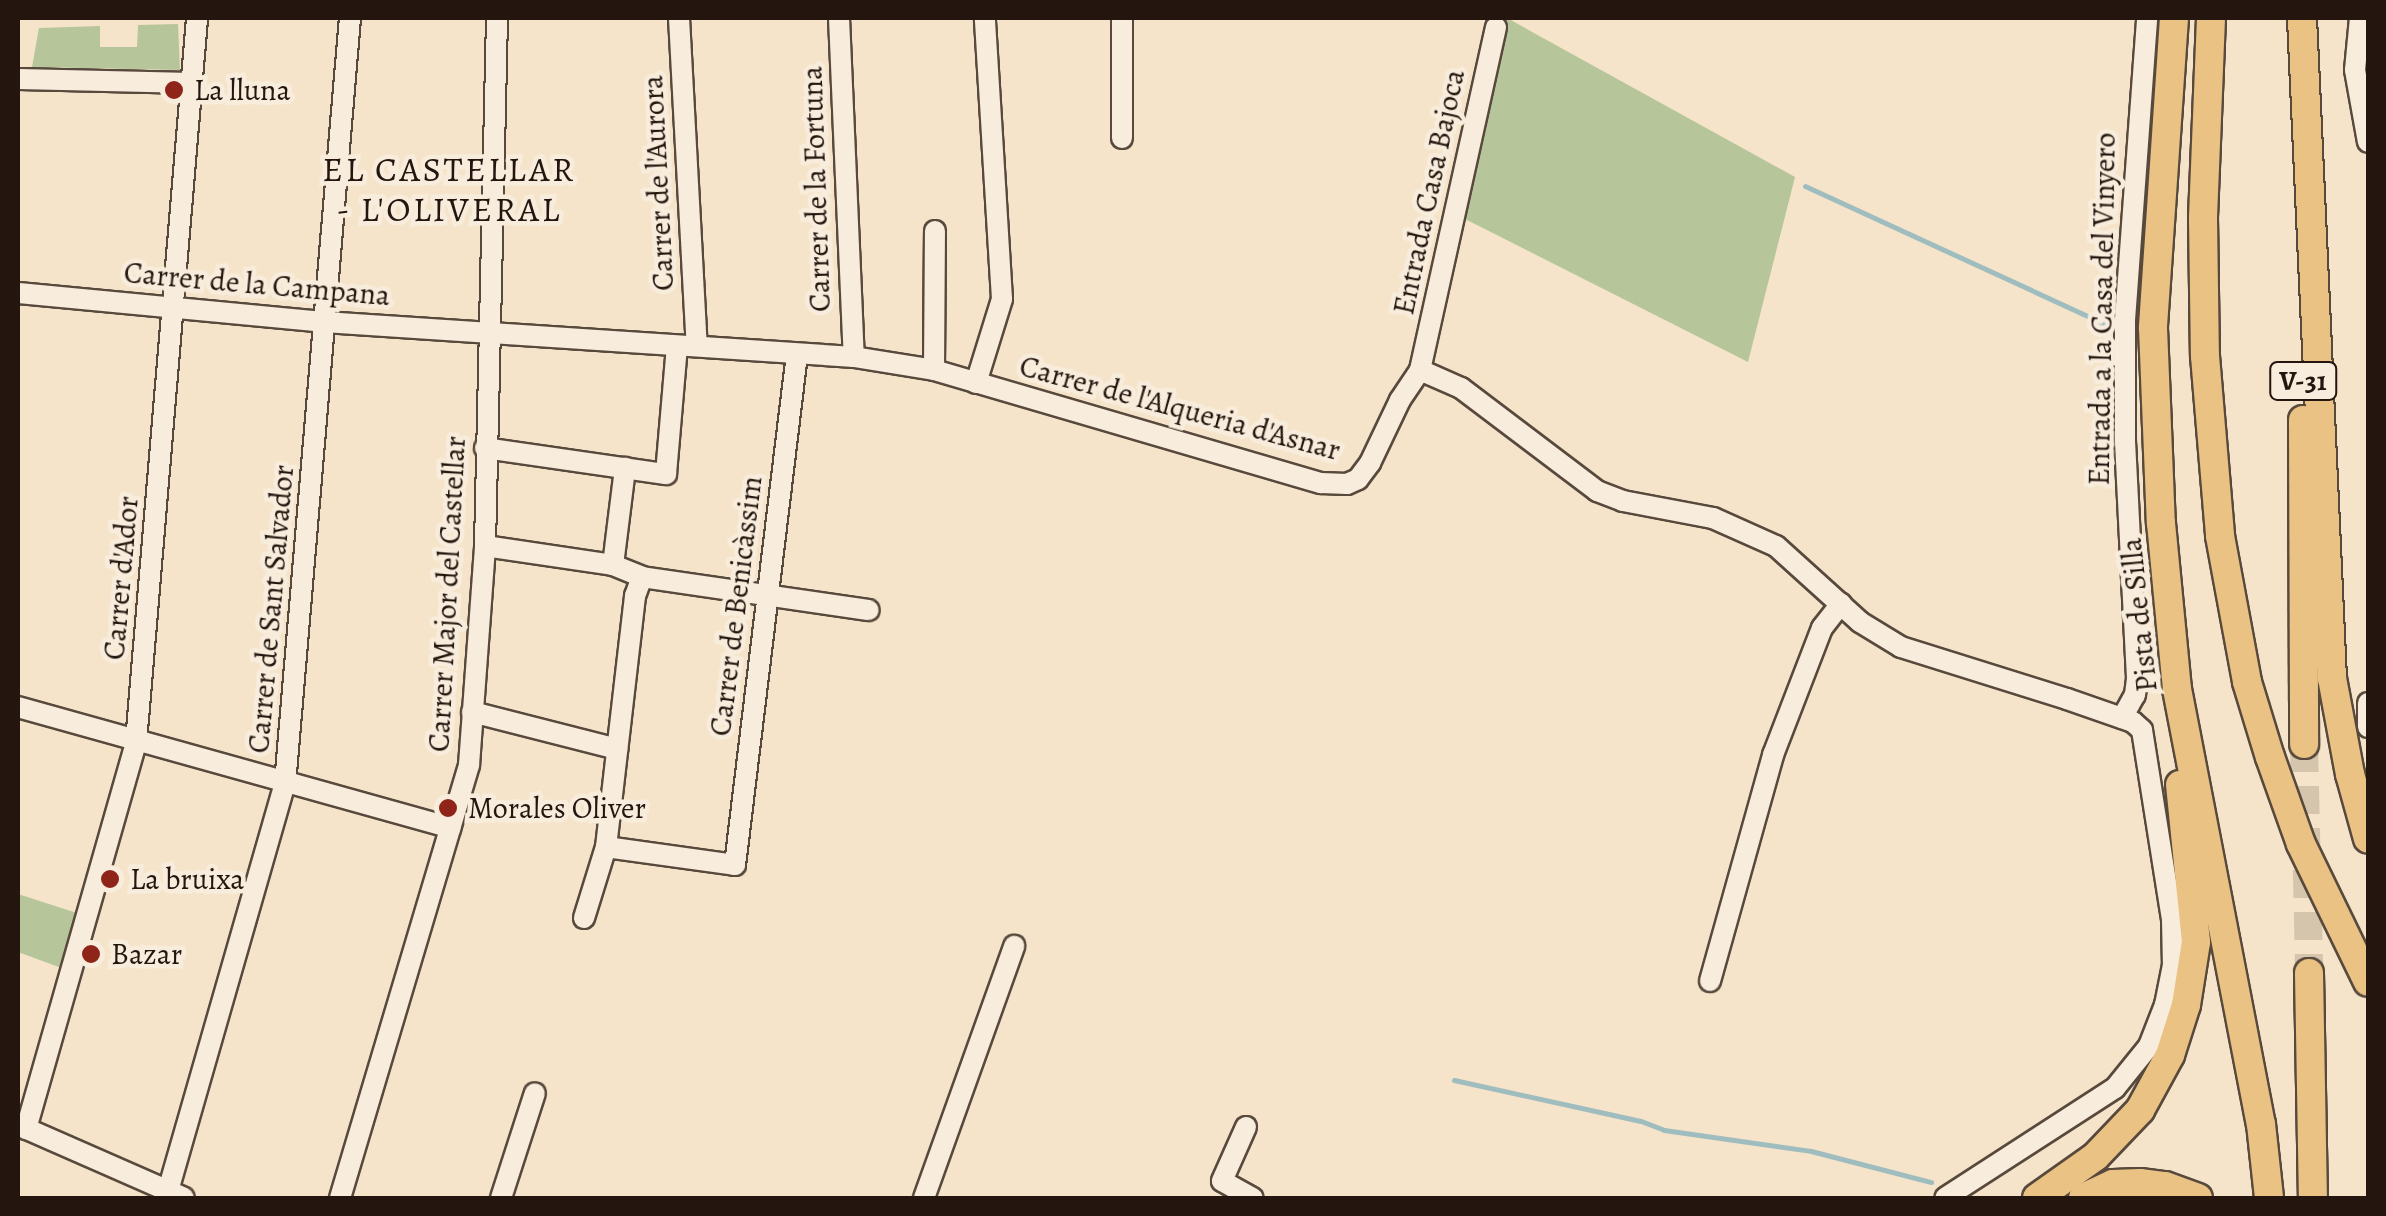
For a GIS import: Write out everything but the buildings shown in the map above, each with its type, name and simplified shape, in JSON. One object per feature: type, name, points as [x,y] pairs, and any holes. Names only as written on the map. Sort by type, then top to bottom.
[{"type":"highway","name":"Pista de Silla","points":[[2174,18],[2154,328],[2162,523],[2177,689],[2258,1106],[2269,1198]]},
{"type":"highway","points":[[2211,18],[2203,238],[2210,447],[2220,536],[2239,645],[2270,757],[2309,860],[2368,982]]},
{"type":"highway","points":[[2302,18],[2332,678],[2350,774],[2368,839]]},
{"type":"highway","name":"V-31","points":[[2302,18],[2304,744]]},
{"type":"highway","points":[[2037,1198],[2096,1156],[2140,1110],[2170,1055],[2186,1005],[2196,942],[2174,739],[2177,689]]},
{"type":"highway","points":[[2309,974],[2314,1198]]},
{"type":"highway","points":[[2083,1198],[2113,1184],[2140,1183],[2164,1186],[2198,1198]]},
{"type":"street","name":"Carrer d'Ador","points":[[22,1127],[136,742],[196,18]]},
{"type":"street","name":"Carrer de Sant Salvador","points":[[176,1195],[285,784],[350,18]]},
{"type":"street","name":"Carrer Major del Castellar","points":[[340,1198],[469,765],[485,546],[497,18]]},
{"type":"street","name":"Carrer de l'Aurora","points":[[625,468],[666,474],[687,346],[679,18]]},
{"type":"street","name":"Carrer de la Fortuna","points":[[839,18],[854,358]]},
{"type":"street","points":[[976,382],[1002,299],[985,18]]},
{"type":"street","points":[[1122,18],[1122,138]]},
{"type":"street","name":"Entrada a la Casa del Vinyero","points":[[2122,718],[2135,695],[2138,678],[2125,442],[2125,320],[2147,18]]},
{"type":"street","points":[[2360,18],[2355,70],[2368,142]]},
{"type":"street","name":"Entrada Casa Bajoca","points":[[1420,370],[1496,27]]},
{"type":"street","points":[[18,79],[193,82]]},
{"type":"street","points":[[934,370],[936,230]]},
{"type":"street","name":"Carrer de la Campana","points":[[18,293],[491,334]]},
{"type":"street","name":"Carrer de l'Alqueria d'Asnar","points":[[491,334],[854,358],[934,370],[1336,486],[1358,479],[1420,370]]},
{"type":"street","name":"Carrer de Benicàssim","points":[[606,847],[735,865],[797,354]]},
{"type":"street","points":[[1420,370],[1460,388],[1578,481],[1623,500],[1742,528],[1776,546],[1860,622],[1902,647],[2122,718],[2132,722],[2145,739],[2163,843],[2173,966],[2166,1005],[2150,1046],[2116,1088],[1950,1195]]},
{"type":"street","points":[[486,448],[625,468],[613,565]]},
{"type":"street","points":[[485,546],[613,565],[642,578],[869,610]]},
{"type":"street","points":[[584,918],[606,847],[634,596],[642,578]]},
{"type":"street","points":[[1710,981],[1773,755],[1822,628],[1841,604]]},
{"type":"street","points":[[2368,703],[2368,727]]},
{"type":"street","points":[[18,708],[450,828]]},
{"type":"street","points":[[472,712],[616,749]]},
{"type":"street","points":[[924,1198],[1014,946]]},
{"type":"street","points":[[501,1198],[535,1093]]},
{"type":"street","points":[[1246,1126],[1222,1182],[1254,1198]]},
{"type":"street","points":[[22,1127],[176,1195]]},
{"type":"green space","points":[[1507,18],[1795,177],[1748,362],[1463,218]]},
{"type":"green space","points":[[178,24],[180,70],[32,67],[39,28],[100,26],[100,47],[137,47],[138,25]]},
{"type":"green space","points":[[18,894],[80,914],[67,970],[18,952]]},
{"type":"waterway","points":[[1805,186],[2110,326]]},
{"type":"waterway","points":[[1454,1080],[1641,1121],[1664,1130],[1811,1151],[1931,1182]]},
{"type":"tunnel","points":[[2304,744],[2309,973]]},
{"type":"place","name":"La lluna","points":[[174,90]]},
{"type":"place","name":"Morales Oliver","points":[[448,808]]},
{"type":"place","name":"La bruixa","points":[[110,879]]},
{"type":"place","name":"Bazar","points":[[91,954]]},
{"type":"district","name":"EL CASTELLAR - L'OLIVERAL","points":[[449,189]]}]
